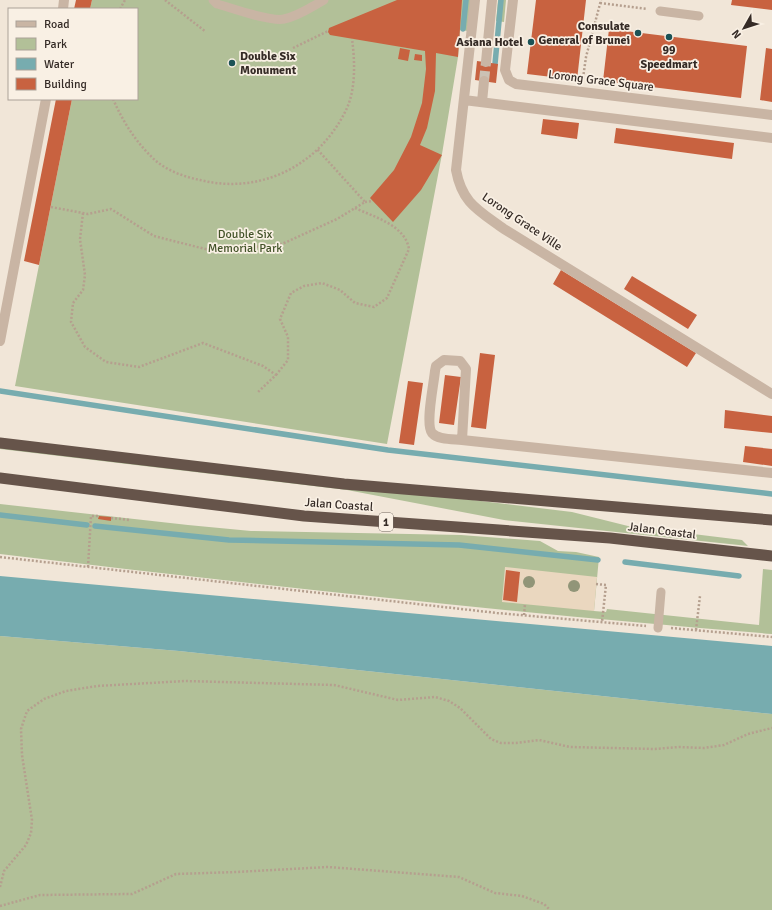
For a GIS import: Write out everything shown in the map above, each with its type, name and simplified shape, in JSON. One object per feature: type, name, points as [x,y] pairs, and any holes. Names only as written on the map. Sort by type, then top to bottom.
[{"type":"highway","name":"Jalan Coastal","points":[[0,443],[344,484],[772,520]]},
{"type":"highway","name":"Jalan Coastal","points":[[0,478],[304,516],[610,538],[772,556]]},
{"type":"street","name":"Lorong Grace Ville","points":[[475,0],[456,170],[459,186],[474,207],[511,233],[772,394]]},
{"type":"street","points":[[486,62],[492,0]]},
{"type":"street","name":"Lorong Grace Square","points":[[513,0],[505,70],[509,80],[516,84],[772,115]]},
{"type":"street","points":[[471,35],[488,37]]},
{"type":"street","points":[[482,102],[484,81]]},
{"type":"street","points":[[0,341],[46,100]]},
{"type":"street","points":[[464,100],[772,138]]},
{"type":"street","points":[[462,440],[466,369],[460,361],[444,360],[436,366],[435,371],[430,428],[436,436],[462,440],[772,473]]},
{"type":"lane","points":[[213,0],[217,4],[252,14],[283,20],[301,14],[324,0]]},
{"type":"lane","points":[[660,11],[699,16]]},
{"type":"lane","points":[[658,628],[661,592]]},
{"type":"path","points":[[165,0],[206,32]]},
{"type":"path","points":[[583,78],[586,57],[600,2],[660,11]]},
{"type":"path","points":[[293,48],[328,31]]},
{"type":"path","points":[[113,100],[123,121],[156,161],[184,177],[214,184],[239,185],[262,181],[287,172],[309,157],[331,135],[346,110],[353,84],[352,39]]},
{"type":"path","points":[[317,149],[365,202]]},
{"type":"path","points":[[51,207],[88,214],[110,209],[154,236],[213,251],[282,244],[338,219],[365,202],[372,201]]},
{"type":"path","points":[[257,393],[276,376],[288,360],[288,337],[280,319],[291,293],[304,286],[322,283],[340,290],[355,303],[374,307],[386,298],[409,248],[408,242],[394,227],[355,208]]},
{"type":"path","points":[[83,213],[80,239],[85,275],[83,290],[73,304],[71,322],[85,347],[106,362],[139,367],[203,343],[263,366],[276,376]]},
{"type":"path","points":[[88,567],[91,516],[99,516]]},
{"type":"path","points":[[112,518],[130,520]]},
{"type":"path","points":[[0,557],[524,615],[772,637]]},
{"type":"path","points":[[596,584],[606,585],[602,622]]},
{"type":"path","points":[[696,630],[700,596]]},
{"type":"path","points":[[524,615],[525,604]]},
{"type":"path","points":[[0,887],[4,870],[26,845],[31,833],[32,820],[22,755],[21,729],[27,711],[44,699],[66,691],[97,686],[185,681],[334,685],[398,700],[435,697],[449,701],[460,708],[491,739],[501,743],[539,740],[570,747],[655,749],[679,747],[704,748],[724,745],[748,734],[772,728]]},
{"type":"path","points":[[0,906],[40,895],[132,894],[176,874],[328,867],[459,877],[495,893],[522,896],[544,904],[550,910]]},
{"type":"green space","name":"Double Six Memorial Park","points":[[92,0],[471,0],[468,31],[460,30],[458,57],[442,154],[387,444],[15,386],[72,100],[138,100],[138,8],[90,8]]},
{"type":"green space","points":[[498,0],[506,0],[504,22],[496,21]]},
{"type":"green space","points":[[0,443],[572,512],[628,526],[742,540],[748,546],[504,520],[347,490],[0,449]]},
{"type":"green space","points":[[0,504],[251,531],[461,535],[540,541],[558,551],[576,552],[599,557],[594,611],[606,612],[607,609],[759,625],[763,569],[772,570],[772,634],[386,598],[0,554]]},
{"type":"green space","points":[[0,636],[179,651],[772,714],[772,910],[0,910]]},
{"type":"shaded area","points":[[505,567],[597,577],[594,611],[502,602]]},
{"type":"water","points":[[0,576],[772,646],[772,714],[179,651],[0,636]]},
{"type":"building","points":[[76,0],[92,0],[90,8],[74,8]]},
{"type":"building","points":[[397,0],[462,0],[458,57],[436,53],[435,91],[427,128],[420,145],[442,155],[421,190],[393,222],[370,198],[394,170],[411,137],[422,103],[426,69],[425,51],[330,35],[328,32],[329,28]]},
{"type":"building","points":[[536,0],[586,0],[577,80],[527,74]]},
{"type":"building","points":[[732,0],[772,0],[772,10],[731,5]]},
{"type":"building","points":[[609,29],[747,46],[741,98],[603,81]]},
{"type":"building","points":[[400,48],[410,50],[408,61],[398,59]]},
{"type":"building","points":[[766,48],[772,49],[772,102],[760,100]]},
{"type":"building","points":[[415,54],[422,55],[422,61],[414,60]]},
{"type":"building","points":[[477,61],[498,64],[496,83],[475,80]]},
{"type":"building","points":[[56,100],[72,100],[39,265],[24,261]]},
{"type":"building","points":[[543,119],[579,123],[577,139],[541,134]]},
{"type":"building","points":[[616,128],[734,143],[732,159],[614,143]]},
{"type":"building","points":[[561,270],[696,353],[687,367],[553,284]]},
{"type":"building","points":[[632,276],[697,315],[688,329],[624,289]]},
{"type":"building","points":[[480,353],[495,355],[486,429],[471,427]]},
{"type":"building","points":[[445,375],[461,377],[454,425],[439,423]]},
{"type":"building","points":[[408,381],[423,383],[414,445],[399,443]]},
{"type":"building","points":[[725,410],[772,416],[772,433],[724,428]]},
{"type":"building","points":[[745,446],[772,449],[772,466],[743,462]]},
{"type":"building","points":[[99,516],[111,517],[111,521],[98,519]]},
{"type":"building","points":[[506,570],[520,572],[517,602],[503,600]]},
{"type":"waterway","points":[[463,29],[466,0]]},
{"type":"waterway","points":[[495,64],[501,0]]},
{"type":"waterway","points":[[0,391],[388,450],[772,494]]},
{"type":"waterway","points":[[0,515],[87,525]]},
{"type":"waterway","points":[[95,526],[229,540],[459,545],[598,560]]},
{"type":"waterway","points":[[625,562],[739,576]]},
{"type":"tunnel","points":[[484,81],[486,62]]},
{"type":"place","name":"Consulate General of Brunei","points":[[638,33]]},
{"type":"place","name":"99 Speedmart","points":[[669,37]]},
{"type":"place","name":"Asiana Hotel","points":[[531,42]]},
{"type":"place","name":"Double Six Monument","points":[[232,63]]}]
